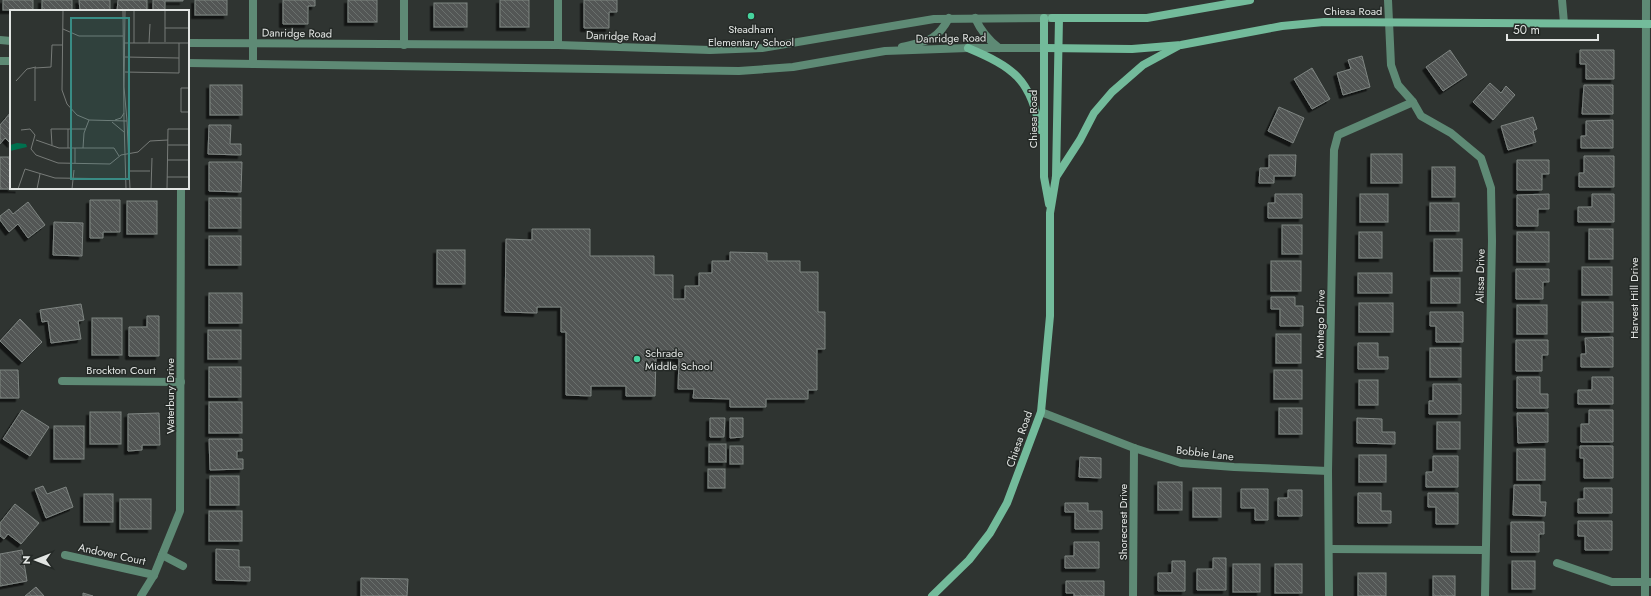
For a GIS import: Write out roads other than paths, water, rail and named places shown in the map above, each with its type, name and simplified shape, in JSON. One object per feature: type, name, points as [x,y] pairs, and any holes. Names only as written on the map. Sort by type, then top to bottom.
[{"type":"main road","points":[[1051,18],[1147,18],[1250,0]]},
{"type":"main road","name":"Chiesa Road","points":[[1050,213],[1044,177],[1044,48],[1051,18]]},
{"type":"main road","name":"Chiesa Road","points":[[932,596],[969,560],[990,533],[1007,503],[1040,412],[1050,316],[1050,213],[1056,177],[1058,48],[1051,18]]},
{"type":"main road","name":"Chiesa Road","points":[[1044,48],[1132,49],[1181,45],[1289,26],[1324,22],[1648,24]]},
{"type":"main road","points":[[1056,177],[1077,145],[1094,113],[1112,92],[1143,65],[1181,45]]},
{"type":"main road","points":[[968,48],[997,60],[1012,70],[1023,83],[1037,110],[1044,152]]},
{"type":"street","points":[[253,0],[253,64]]},
{"type":"street","points":[[404,0],[404,45]]},
{"type":"street","points":[[558,0],[558,45]]},
{"type":"street","name":"Alissa Drive","points":[[1388,0],[1391,65],[1398,85],[1413,102],[1421,116],[1451,133],[1481,158],[1491,188],[1492,242],[1485,596]]},
{"type":"street","points":[[1562,0],[1564,23]]},
{"type":"street","name":"Harvest Hill Drive","points":[[1645,596],[1648,582],[1648,24],[1646,0]]},
{"type":"street","points":[[886,51],[931,40],[944,28],[949,18]]},
{"type":"street","points":[[975,18],[985,36],[999,48]]},
{"type":"street","name":"Danridge Road","points":[[189,43],[558,45],[710,50],[762,48],[934,19],[1051,18]]},
{"type":"street","name":"Danridge Road","points":[[189,63],[739,71],[793,66],[886,51],[968,48],[1044,48]]},
{"type":"street","name":"Montego Drive","points":[[1329,596],[1328,470],[1334,150],[1338,135],[1413,102]]},
{"type":"street","name":"Waterbury Drive","points":[[141,596],[154,575],[180,511],[181,189]]},
{"type":"street","name":"Brockton Court","points":[[62,381],[181,382]]},
{"type":"street","name":"Bobbie Lane","points":[[1040,412],[1134,448],[1181,463],[1234,467],[1328,470]]},
{"type":"street","name":"Shorecrest Drive","points":[[1133,596],[1134,448]]},
{"type":"street","points":[[1329,549],[1485,550]]},
{"type":"street","name":"Andover Court","points":[[65,555],[154,575]]},
{"type":"street","points":[[162,555],[183,566]]},
{"type":"street","points":[[1557,563],[1612,582],[1648,582]]},
{"type":"place","name":"Steadham Elementary School","points":[[751,16]]},
{"type":"place","name":"Schrade Middle School","points":[[637,359]]}]
